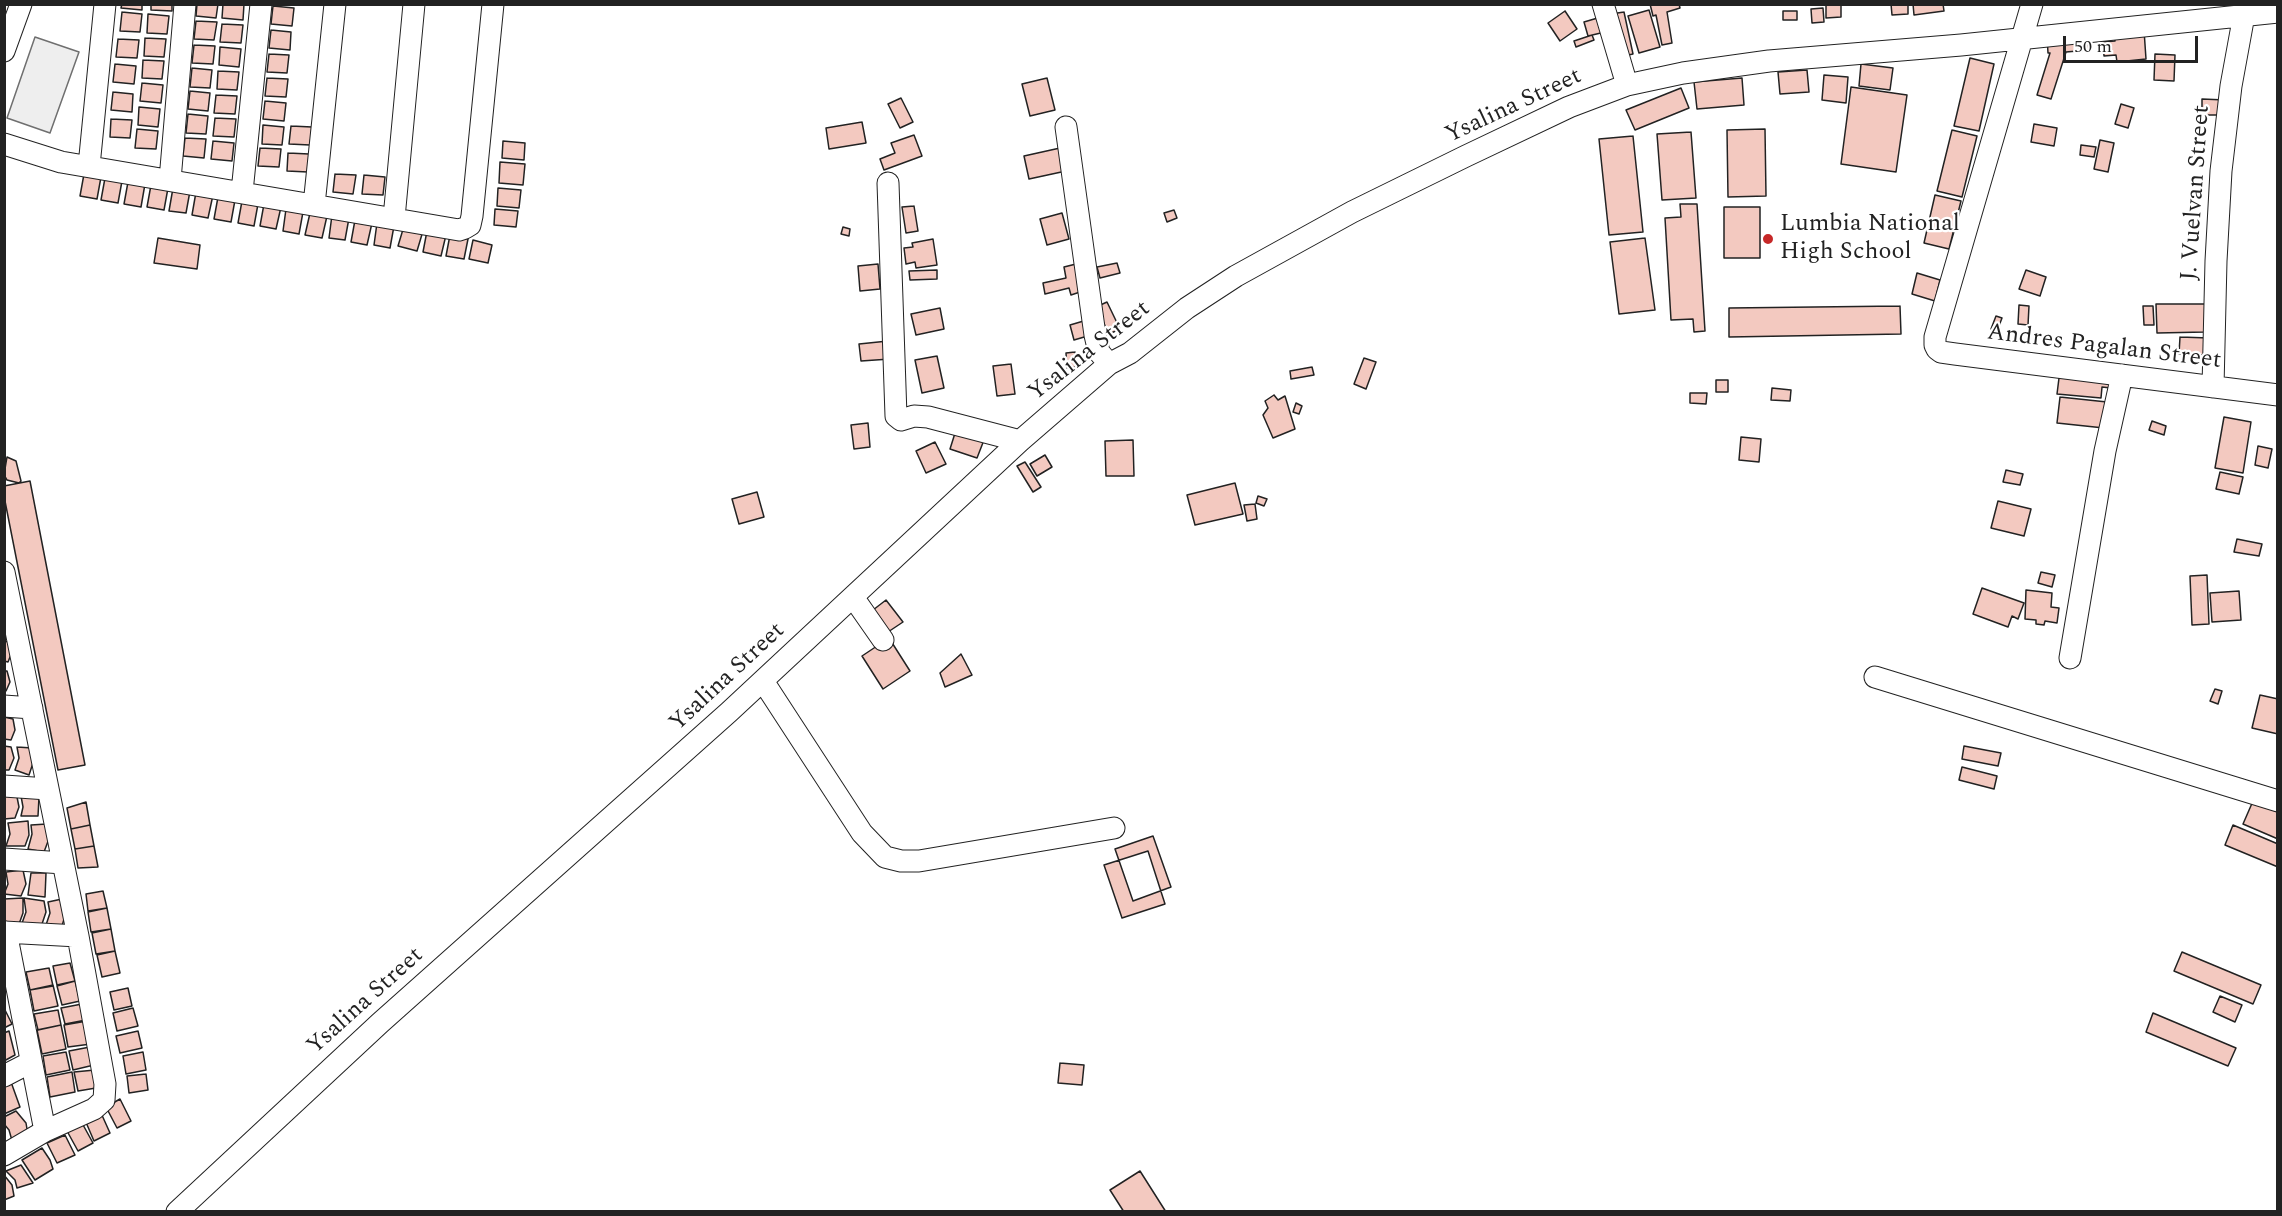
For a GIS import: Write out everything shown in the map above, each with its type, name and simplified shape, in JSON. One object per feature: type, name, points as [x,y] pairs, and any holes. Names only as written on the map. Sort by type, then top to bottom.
[{"type":"street","points":[[4,51],[21,4]]},
{"type":"street","points":[[89,166],[105,4]]},
{"type":"street","points":[[170,180],[185,4]]},
{"type":"street","points":[[242,192],[261,4]]},
{"type":"street","points":[[314,205],[335,4]]},
{"type":"street","points":[[394,218],[414,4]]},
{"type":"street","points":[[4,144],[61,162],[459,230],[470,225],[472,216],[493,4]]},
{"type":"street","points":[[1603,4],[1627,85]]},
{"type":"street","points":[[2024,38],[2032,4]]},
{"type":"street","name":"Ysalina Street","points":[[177,1212],[380,1023],[597,832],[763,681],[1020,441],[1109,364],[1130,353],[1187,308],[1236,276],[1352,212],[1569,107],[1627,85],[1683,72],[1769,61],[2024,38],[2245,10],[2277,12]]},
{"type":"street","name":"J. Vuelvan Street","points":[[2213,387],[2221,171],[2230,86],[2245,10]]},
{"type":"street","name":"Andres Pagalan Street","points":[[2024,38],[1935,338],[1935,345],[1941,352],[2277,395]]},
{"type":"street","points":[[1066,127],[1095,335],[1100,352],[1109,364]]},
{"type":"street","points":[[888,183],[896,416],[901,420],[914,416],[928,417],[1020,441]]},
{"type":"street","points":[[2070,658],[2105,451],[2122,375]]},
{"type":"street","points":[[4,572],[10,630],[32,708],[105,1084],[104,1100],[94,1109],[45,1131],[4,1155]]},
{"type":"street","points":[[853,597],[883,640]]},
{"type":"street","points":[[1875,677],[2277,801]]},
{"type":"street","points":[[763,681],[862,833],[885,857],[901,861],[919,861],[1114,828]]},
{"type":"street","points":[[4,706],[32,708]]},
{"type":"street","points":[[4,786],[48,789]]},
{"type":"street","points":[[4,859],[63,863]]},
{"type":"street","points":[[45,1131],[31,1062],[9,981],[5,932],[78,936]]},
{"type":"street","points":[[4,1076],[31,1062]]},
{"type":"shaded area","points":[[35,37],[79,52],[50,133],[7,118]]},
{"type":"building","points":[[122,4],[142,4],[142,10],[121,8]]},
{"type":"building","points":[[151,4],[172,4],[172,11],[151,10]]},
{"type":"building","points":[[197,4],[218,4],[216,18],[196,16]]},
{"type":"building","points":[[223,4],[244,4],[243,20],[222,18]]},
{"type":"building","points":[[1650,4],[1679,4],[1680,8],[1667,12],[1672,43],[1662,45],[1656,15],[1653,16]]},
{"type":"building","points":[[1826,4],[1841,4],[1841,17],[1826,18]]},
{"type":"building","points":[[1891,4],[1908,4],[1908,14],[1892,15]]},
{"type":"building","points":[[1913,4],[1943,4],[1944,11],[1914,15]]},
{"type":"building","points":[[273,6],[294,8],[292,26],[271,24]]},
{"type":"building","points":[[1823,8],[1824,22],[1812,23],[1811,9]]},
{"type":"building","points":[[1649,10],[1660,47],[1639,53],[1628,16]]},
{"type":"building","points":[[1565,11],[1577,29],[1560,41],[1548,23]]},
{"type":"building","points":[[1783,11],[1797,11],[1797,20],[1783,20]]},
{"type":"building","points":[[122,12],[142,14],[140,32],[120,31]]},
{"type":"building","points":[[1624,12],[1633,54],[1619,57],[1611,14]]},
{"type":"building","points":[[148,14],[169,16],[167,34],[147,33]]},
{"type":"building","points":[[1601,17],[1605,32],[1588,36],[1584,22]]},
{"type":"building","points":[[196,21],[217,22],[214,40],[194,39]]},
{"type":"building","points":[[222,24],[243,25],[241,43],[220,42]]},
{"type":"building","points":[[271,30],[291,32],[290,50],[269,48]]},
{"type":"building","points":[[2144,30],[2146,59],[2117,62],[2116,55],[2104,56],[2103,42],[2115,41],[2114,32]]},
{"type":"building","points":[[2087,34],[2089,50],[2066,52],[2051,99],[2037,95],[2050,53],[2048,53],[2047,37]]},
{"type":"building","points":[[1592,35],[1594,40],[1576,47],[1574,41]]},
{"type":"building","points":[[145,38],[166,39],[164,57],[144,56]]},
{"type":"building","points":[[118,39],[139,40],[137,58],[116,57]]},
{"type":"building","points":[[194,45],[215,46],[213,64],[192,63]]},
{"type":"building","points":[[220,47],[241,49],[239,67],[219,65]]},
{"type":"building","points":[[269,54],[289,55],[287,73],[267,72]]},
{"type":"building","points":[[2155,54],[2175,55],[2174,81],[2154,80]]},
{"type":"building","points":[[1970,58],[1994,64],[1979,131],[1954,126]]},
{"type":"building","points":[[143,60],[164,61],[162,79],[142,78]]},
{"type":"building","points":[[115,64],[136,66],[134,84],[113,82]]},
{"type":"building","points":[[1861,64],[1893,68],[1890,90],[1859,86]]},
{"type":"building","points":[[192,68],[212,70],[210,88],[190,87]]},
{"type":"building","points":[[1807,70],[1809,92],[1780,94],[1778,72]]},
{"type":"building","points":[[218,71],[239,72],[237,90],[217,89]]},
{"type":"building","points":[[1824,75],[1848,77],[1846,103],[1822,100]]},
{"type":"building","points":[[267,78],[288,79],[286,97],[265,96]]},
{"type":"building","points":[[1047,78],[1055,110],[1030,116],[1022,84]]},
{"type":"building","points":[[1742,78],[1744,105],[1697,109],[1694,82]]},
{"type":"building","points":[[142,83],[163,85],[161,103],[140,101]]},
{"type":"building","points":[[1851,87],[1907,95],[1896,172],[1841,164]]},
{"type":"building","points":[[1681,88],[1689,108],[1635,130],[1626,110]]},
{"type":"building","points":[[190,91],[210,93],[208,111],[188,109]]},
{"type":"building","points":[[113,92],[133,94],[132,112],[111,110]]},
{"type":"building","points":[[216,95],[237,96],[235,114],[214,113]]},
{"type":"building","points":[[901,98],[913,122],[900,128],[888,104]]},
{"type":"building","points":[[2202,99],[2225,100],[2225,115],[2202,115]]},
{"type":"building","points":[[265,101],[286,103],[284,121],[263,119]]},
{"type":"building","points":[[2121,104],[2134,108],[2128,128],[2115,124]]},
{"type":"building","points":[[139,107],[160,109],[158,127],[138,125]]},
{"type":"building","points":[[188,114],[208,116],[206,134],[186,133]]},
{"type":"building","points":[[215,118],[236,119],[234,137],[213,136]]},
{"type":"building","points":[[111,119],[132,120],[130,138],[110,137]]},
{"type":"building","points":[[862,122],[866,143],[829,149],[826,128]]},
{"type":"building","points":[[2034,124],[2057,128],[2054,146],[2031,142]]},
{"type":"building","points":[[263,125],[284,127],[282,145],[262,144]]},
{"type":"building","points":[[291,126],[312,127],[310,145],[289,144]]},
{"type":"building","points":[[137,129],[158,131],[156,149],[135,148]]},
{"type":"building","points":[[1765,129],[1766,196],[1728,197],[1727,130]]},
{"type":"building","points":[[1952,130],[1977,136],[1962,197],[1937,191]]},
{"type":"building","points":[[1691,132],[1696,198],[1662,200],[1657,134]]},
{"type":"building","points":[[914,135],[922,156],[884,170],[880,159],[895,153],[891,143]]},
{"type":"building","points":[[1633,136],[1643,232],[1609,235],[1599,139]]},
{"type":"building","points":[[185,138],[206,139],[204,158],[183,156]]},
{"type":"building","points":[[2100,140],[2114,143],[2108,172],[2094,169]]},
{"type":"building","points":[[213,141],[234,143],[232,161],[211,159]]},
{"type":"building","points":[[503,141],[525,143],[524,160],[502,158]]},
{"type":"building","points":[[2081,145],[2096,147],[2094,157],[2080,155]]},
{"type":"building","points":[[260,148],[281,149],[279,167],[258,166]]},
{"type":"building","points":[[1060,148],[1066,171],[1029,179],[1024,156]]},
{"type":"building","points":[[288,153],[309,154],[308,172],[287,171]]},
{"type":"building","points":[[500,162],[525,164],[523,185],[499,183]]},
{"type":"building","points":[[84,174],[101,177],[97,199],[80,196]]},
{"type":"building","points":[[335,174],[356,175],[353,194],[333,192]]},
{"type":"building","points":[[364,175],[385,177],[383,195],[362,194]]},
{"type":"building","points":[[105,178],[122,181],[118,203],[101,200]]},
{"type":"building","points":[[128,182],[145,184],[141,207],[124,204]]},
{"type":"building","points":[[151,185],[168,188],[164,210],[147,207]]},
{"type":"building","points":[[173,188],[190,191],[186,213],[169,211]]},
{"type":"building","points":[[498,188],[521,190],[519,208],[497,206]]},
{"type":"building","points":[[196,192],[213,195],[208,218],[192,215]]},
{"type":"building","points":[[1935,195],[1961,201],[1949,249],[1924,243]]},
{"type":"building","points":[[218,197],[235,200],[231,222],[214,219]]},
{"type":"building","points":[[242,201],[258,204],[254,226],[238,223]]},
{"type":"building","points":[[264,204],[281,207],[276,229],[260,226]]},
{"type":"building","points":[[1680,204],[1697,204],[1705,331],[1694,332],[1693,319],[1671,320],[1665,218],[1681,217]]},
{"type":"building","points":[[914,206],[918,231],[906,233],[902,207]]},
{"type":"building","points":[[1724,207],[1760,207],[1760,258],[1724,258]]},
{"type":"building","points":[[286,209],[303,212],[299,234],[283,231]]},
{"type":"building","points":[[495,209],[518,211],[516,227],[494,225]]},
{"type":"building","points":[[1174,210],[1177,218],[1167,222],[1164,213]]},
{"type":"building","points":[[310,213],[327,216],[322,238],[305,235]]},
{"type":"building","points":[[1062,213],[1069,239],[1047,245],[1040,219]]},
{"type":"building","points":[[332,215],[349,218],[345,240],[329,238]]},
{"type":"building","points":[[355,220],[372,223],[367,245],[351,242]]},
{"type":"building","points":[[377,223],[394,226],[390,248],[374,245]]},
{"type":"building","points":[[404,226],[423,231],[417,251],[398,246]]},
{"type":"building","points":[[843,227],[850,229],[849,236],[841,234]]},
{"type":"building","points":[[427,231],[446,235],[441,256],[423,252]]},
{"type":"building","points":[[450,235],[468,239],[464,259],[446,256]]},
{"type":"building","points":[[158,238],[200,245],[197,269],[154,263]]},
{"type":"building","points":[[1645,238],[1655,310],[1619,314],[1610,242]]},
{"type":"building","points":[[933,239],[937,265],[916,268],[915,262],[906,264],[904,248],[913,247],[912,243]]},
{"type":"building","points":[[473,240],[492,245],[488,263],[469,259]]},
{"type":"building","points":[[1117,263],[1120,273],[1100,278],[1097,267]]},
{"type":"building","points":[[878,264],[880,289],[860,291],[858,266]]},
{"type":"building","points":[[1076,264],[1083,291],[1071,295],[1069,288],[1045,294],[1043,283],[1066,278],[1064,267]]},
{"type":"building","points":[[937,270],[937,279],[910,280],[909,271]]},
{"type":"building","points":[[2026,270],[2046,277],[2040,296],[2019,289]]},
{"type":"building","points":[[1917,273],[1940,280],[1935,301],[1912,294]]},
{"type":"building","points":[[1107,302],[1120,329],[1109,334],[1096,307]]},
{"type":"building","points":[[2156,304],[2205,304],[2205,332],[2157,333]]},
{"type":"building","points":[[2019,305],[2029,306],[2028,325],[2018,324]]},
{"type":"building","points":[[1900,306],[1901,334],[1729,337],[1729,308]]},
{"type":"building","points":[[2143,306],[2153,306],[2154,325],[2144,325]]},
{"type":"building","points":[[940,308],[944,329],[916,335],[911,314]]},
{"type":"building","points":[[1996,316],[2002,318],[1997,331],[1991,329]]},
{"type":"building","points":[[1087,320],[1091,335],[1074,340],[1070,325]]},
{"type":"building","points":[[2180,337],[2209,338],[2208,355],[2179,354]]},
{"type":"building","points":[[888,341],[890,359],[861,361],[859,344]]},
{"type":"building","points":[[1075,352],[1077,367],[1067,368],[1066,353]]},
{"type":"building","points":[[937,356],[944,388],[922,393],[915,360]]},
{"type":"building","points":[[1364,358],[1376,362],[1366,389],[1354,384]]},
{"type":"building","points":[[1011,364],[1015,394],[997,396],[993,366]]},
{"type":"building","points":[[1312,367],[1314,375],[1291,379],[1290,371]]},
{"type":"building","points":[[2060,370],[2112,375],[2111,388],[2102,387],[2101,398],[2057,394]]},
{"type":"building","points":[[1716,380],[1728,380],[1728,392],[1716,392]]},
{"type":"building","points":[[1772,388],[1791,390],[1790,401],[1771,400]]},
{"type":"building","points":[[1690,393],[1707,393],[1706,404],[1690,403]]},
{"type":"building","points":[[1274,395],[1278,400],[1285,396],[1295,429],[1273,438],[1263,415],[1268,408],[1265,401]]},
{"type":"building","points":[[2060,397],[2107,402],[2104,428],[2057,423]]},
{"type":"building","points":[[1296,403],[1302,406],[1299,414],[1293,412]]},
{"type":"building","points":[[2224,417],[2251,422],[2243,473],[2215,468]]},
{"type":"building","points":[[2152,421],[2166,426],[2164,435],[2149,430]]},
{"type":"building","points":[[868,423],[870,447],[854,449],[851,425]]},
{"type":"building","points":[[956,430],[984,440],[977,458],[950,449]]},
{"type":"building","points":[[1741,437],[1761,439],[1759,462],[1739,460]]},
{"type":"building","points":[[1133,440],[1134,476],[1106,476],[1105,441]]},
{"type":"building","points":[[935,442],[946,464],[926,473],[916,451]]},
{"type":"building","points":[[2258,446],[2272,449],[2268,468],[2255,465]]},
{"type":"building","points":[[1045,455],[1052,467],[1037,476],[1030,464]]},
{"type":"building","points":[[7,457],[16,461],[21,481],[19,483],[7,480],[4,475]]},
{"type":"building","points":[[1025,462],[1041,487],[1033,492],[1017,466]]},
{"type":"building","points":[[2006,470],[2023,474],[2020,485],[2003,482]]},
{"type":"building","points":[[2220,472],[2243,477],[2239,494],[2216,489]]},
{"type":"building","points":[[30,481],[85,765],[58,770],[4,496],[4,486]]},
{"type":"building","points":[[1235,483],[1243,514],[1195,525],[1187,495]]},
{"type":"building","points":[[757,492],[764,517],[739,524],[732,499]]},
{"type":"building","points":[[1258,496],[1267,499],[1264,506],[1256,503]]},
{"type":"building","points":[[1998,501],[2031,509],[2024,536],[1991,528]]},
{"type":"building","points":[[1255,504],[1257,519],[1247,521],[1244,505]]},
{"type":"building","points":[[2237,539],[2262,544],[2259,556],[2234,552]]},
{"type":"building","points":[[2041,572],[2055,575],[2052,587],[2038,583]]},
{"type":"building","points":[[2207,575],[2209,624],[2192,625],[2190,576]]},
{"type":"building","points":[[1982,588],[2024,603],[2018,619],[2012,616],[2008,627],[1973,614]]},
{"type":"building","points":[[2026,590],[2052,593],[2051,607],[2059,608],[2057,623],[2045,621],[2044,625],[2036,624],[2036,620],[2025,619]]},
{"type":"building","points":[[2239,591],[2241,620],[2212,622],[2210,593]]},
{"type":"building","points":[[886,600],[903,622],[888,632],[873,610]]},
{"type":"building","points":[[889,638],[910,671],[883,689],[862,656]]},
{"type":"building","points":[[9,641],[12,652],[8,662],[4,661],[4,642]]},
{"type":"building","points":[[961,654],[972,675],[945,687],[940,673]]},
{"type":"building","points":[[4,671],[7,671],[10,682],[6,691],[4,691]]},
{"type":"building","points":[[2215,689],[2222,691],[2218,704],[2210,701]]},
{"type":"building","points":[[2260,695],[2278,699],[2278,734],[2252,728]]},
{"type":"building","points":[[4,717],[13,719],[15,730],[11,740],[4,739]]},
{"type":"building","points":[[4,746],[11,747],[14,758],[9,770],[4,770]]},
{"type":"building","points":[[1964,746],[2001,753],[1998,766],[1962,759]]},
{"type":"building","points":[[17,747],[32,748],[34,760],[29,775],[15,770],[19,758]]},
{"type":"building","points":[[1962,767],[1997,776],[1994,789],[1959,780]]},
{"type":"building","points":[[4,794],[17,797],[19,807],[15,818],[4,819]]},
{"type":"building","points":[[21,796],[39,797],[38,816],[21,816],[23,807]]},
{"type":"building","points":[[2253,801],[2278,812],[2278,839],[2243,824]]},
{"type":"building","points":[[86,802],[90,825],[71,829],[67,808]]},
{"type":"building","points":[[28,821],[29,835],[25,846],[6,846],[10,834],[8,823]]},
{"type":"building","points":[[47,824],[50,836],[44,852],[28,849],[32,834],[31,825]]},
{"type":"building","points":[[90,825],[94,846],[75,849],[71,829]]},
{"type":"building","points":[[2233,825],[2278,844],[2278,867],[2225,845]]},
{"type":"building","points":[[1153,836],[1171,887],[1133,901],[1115,849]]},
{"type":"building","points":[[94,846],[98,867],[78,868],[75,849]]},
{"type":"building","points":[[1148,851],[1165,904],[1122,918],[1104,865]]},
{"type":"building","points":[[23,870],[26,884],[21,896],[4,894],[8,884],[6,872]]},
{"type":"building","points":[[31,873],[46,873],[45,897],[28,895]]},
{"type":"building","points":[[103,891],[107,908],[88,911],[86,894]]},
{"type":"building","points":[[23,898],[23,913],[19,924],[4,925],[4,899]]},
{"type":"building","points":[[24,898],[44,901],[46,912],[41,927],[21,926],[26,912]]},
{"type":"building","points":[[62,899],[65,916],[61,929],[46,925],[50,913],[48,902]]},
{"type":"building","points":[[107,908],[111,929],[91,932],[88,912]]},
{"type":"building","points":[[111,929],[115,951],[96,954],[92,933]]},
{"type":"building","points":[[115,951],[120,973],[102,977],[97,955]]},
{"type":"building","points":[[2182,952],[2261,985],[2253,1004],[2174,971]]},
{"type":"building","points":[[70,963],[75,981],[57,985],[53,966]]},
{"type":"building","points":[[49,968],[53,986],[30,990],[26,972]]},
{"type":"building","points":[[75,981],[80,1001],[62,1005],[57,986]]},
{"type":"building","points":[[53,985],[58,1006],[34,1011],[30,990]]},
{"type":"building","points":[[128,988],[132,1006],[114,1010],[110,992]]},
{"type":"building","points":[[2220,996],[2242,1005],[2235,1022],[2213,1012]]},
{"type":"building","points":[[82,1004],[86,1020],[65,1024],[61,1008]]},
{"type":"building","points":[[4,1008],[12,1024],[4,1028]]},
{"type":"building","points":[[133,1008],[138,1026],[117,1031],[113,1013]]},
{"type":"building","points":[[58,1010],[61,1025],[38,1030],[34,1014]]},
{"type":"building","points":[[2153,1013],[2236,1048],[2228,1066],[2146,1032]]},
{"type":"building","points":[[87,1021],[91,1044],[68,1047],[64,1025]]},
{"type":"building","points":[[61,1025],[66,1049],[42,1054],[37,1030]]},
{"type":"building","points":[[9,1031],[15,1055],[4,1061],[4,1033]]},
{"type":"building","points":[[138,1031],[142,1048],[120,1053],[116,1036]]},
{"type":"building","points":[[90,1047],[94,1065],[73,1070],[69,1051]]},
{"type":"building","points":[[66,1052],[70,1070],[46,1075],[43,1056]]},
{"type":"building","points":[[143,1052],[146,1070],[126,1074],[123,1056]]},
{"type":"building","points":[[1060,1063],[1084,1065],[1082,1085],[1058,1083]]},
{"type":"building","points":[[95,1070],[96,1088],[78,1091],[74,1072]]},
{"type":"building","points":[[72,1072],[75,1092],[50,1097],[47,1077]]},
{"type":"building","points":[[146,1074],[148,1090],[129,1093],[127,1076]]},
{"type":"building","points":[[11,1082],[20,1107],[4,1114],[4,1085]]},
{"type":"building","points":[[120,1099],[131,1121],[117,1128],[106,1107]]},
{"type":"building","points":[[16,1111],[26,1123],[28,1135],[13,1144],[9,1130],[4,1124],[4,1117]]},
{"type":"building","points":[[101,1113],[110,1133],[94,1141],[85,1120]]},
{"type":"building","points":[[82,1123],[93,1143],[78,1151],[67,1131]]},
{"type":"building","points":[[65,1135],[75,1155],[57,1163],[47,1143]]},
{"type":"building","points":[[42,1148],[53,1169],[35,1180],[22,1160]]},
{"type":"building","points":[[21,1165],[33,1183],[17,1188],[15,1180],[6,1171]]},
{"type":"building","points":[[1140,1171],[1166,1212],[1124,1212],[1110,1190]]},
{"type":"building","points":[[4,1175],[12,1185],[14,1196],[4,1200]]},
{"type":"place","name":"Lumbia National High School","points":[[1768,239]]}]
